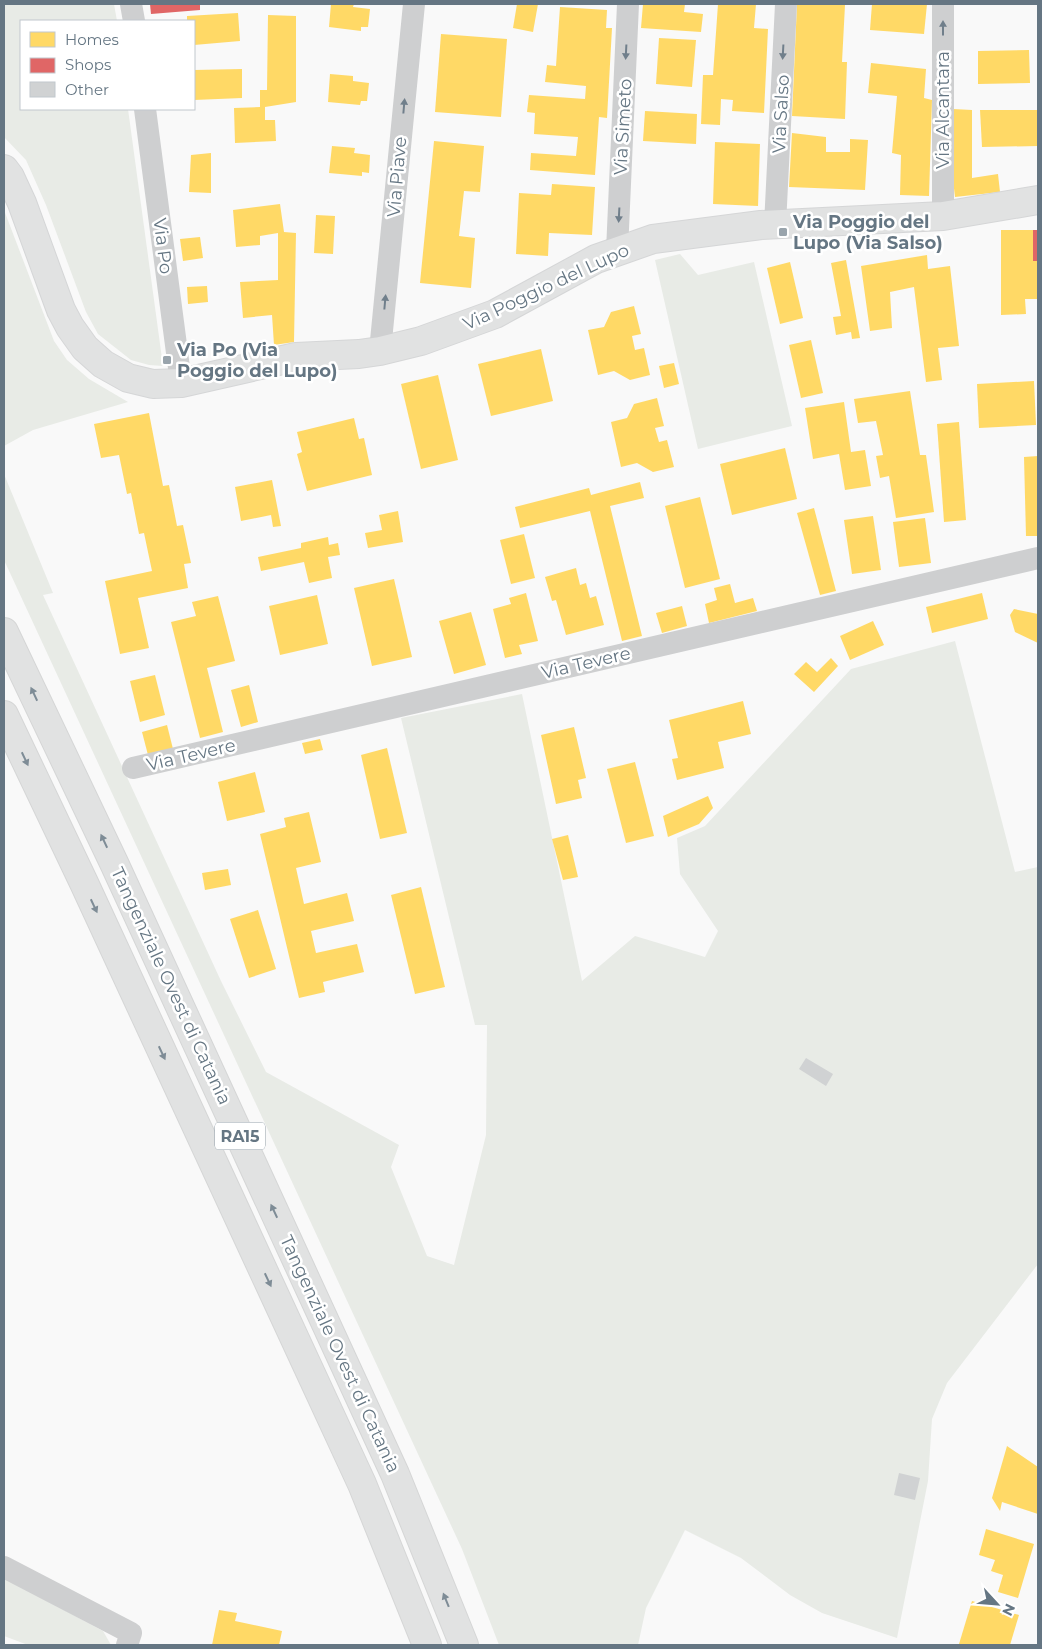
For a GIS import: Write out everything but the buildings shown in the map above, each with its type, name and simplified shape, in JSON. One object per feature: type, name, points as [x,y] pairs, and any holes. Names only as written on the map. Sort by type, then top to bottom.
[{"type":"main road","name":"Via Poggio del Lupo","points":[[4,169],[10,177],[22,203],[61,310],[70,327],[85,348],[103,364],[128,378],[153,384],[181,383],[296,357],[359,354],[421,341],[495,314],[596,259],[653,239],[762,225],[943,216],[1038,200]]},
{"type":"main road","name":"Tangenziale Ovest di Catania","points":[[4,632],[122,881],[396,1474],[464,1645]]},
{"type":"main road","name":"Tangenziale Ovest di Catania","points":[[4,715],[84,883],[362,1484],[427,1645]]},
{"type":"street","points":[[131,4],[134,20]]},
{"type":"street","name":"Via Piave","points":[[380,351],[414,4]]},
{"type":"street","name":"Via Simeto","points":[[617,251],[628,4]]},
{"type":"street","name":"Via Salso","points":[[775,225],[786,4]]},
{"type":"street","name":"Via Alcantara","points":[[943,4],[943,216]]},
{"type":"street","name":"Via Po","points":[[145,110],[181,383]]},
{"type":"street","name":"Via Tevere","points":[[133,768],[1038,558]]},
{"type":"street","points":[[4,1567],[129,1639]]},
{"type":"shaded area","points":[[4,4],[114,4],[117,20],[20,20],[20,110],[128,110],[163,366],[149,365],[131,360],[98,334],[86,312],[46,205],[26,160],[4,137]]},
{"type":"shaded area","points":[[4,210],[54,341],[67,360],[89,379],[128,402],[33,430],[4,446]]},
{"type":"shaded area","points":[[680,254],[698,275],[754,262],[792,426],[698,449],[655,260]]},
{"type":"shaded area","points":[[4,474],[53,593],[43,595],[221,981],[266,1072],[399,1145],[391,1167],[427,1256],[454,1265],[486,1135],[487,1025],[475,1025],[401,718],[522,694],[582,981],[635,936],[705,957],[718,931],[680,874],[677,838],[705,826],[851,669],[955,641],[1015,872],[1038,867],[1038,1264],[947,1383],[932,1419],[928,1481],[897,1638],[822,1613],[790,1595],[741,1558],[685,1530],[646,1608],[638,1645],[499,1645],[462,1549],[4,560]]},
{"type":"shaded area","points":[[4,1578],[103,1631],[111,1645],[28,1645],[4,1636]]},
{"type":"place","name":"Via Poggio del Lupo (Via Salso)","points":[[783,232]]},
{"type":"place","name":"Via Po (Via Poggio del Lupo)","points":[[167,360]]}]
